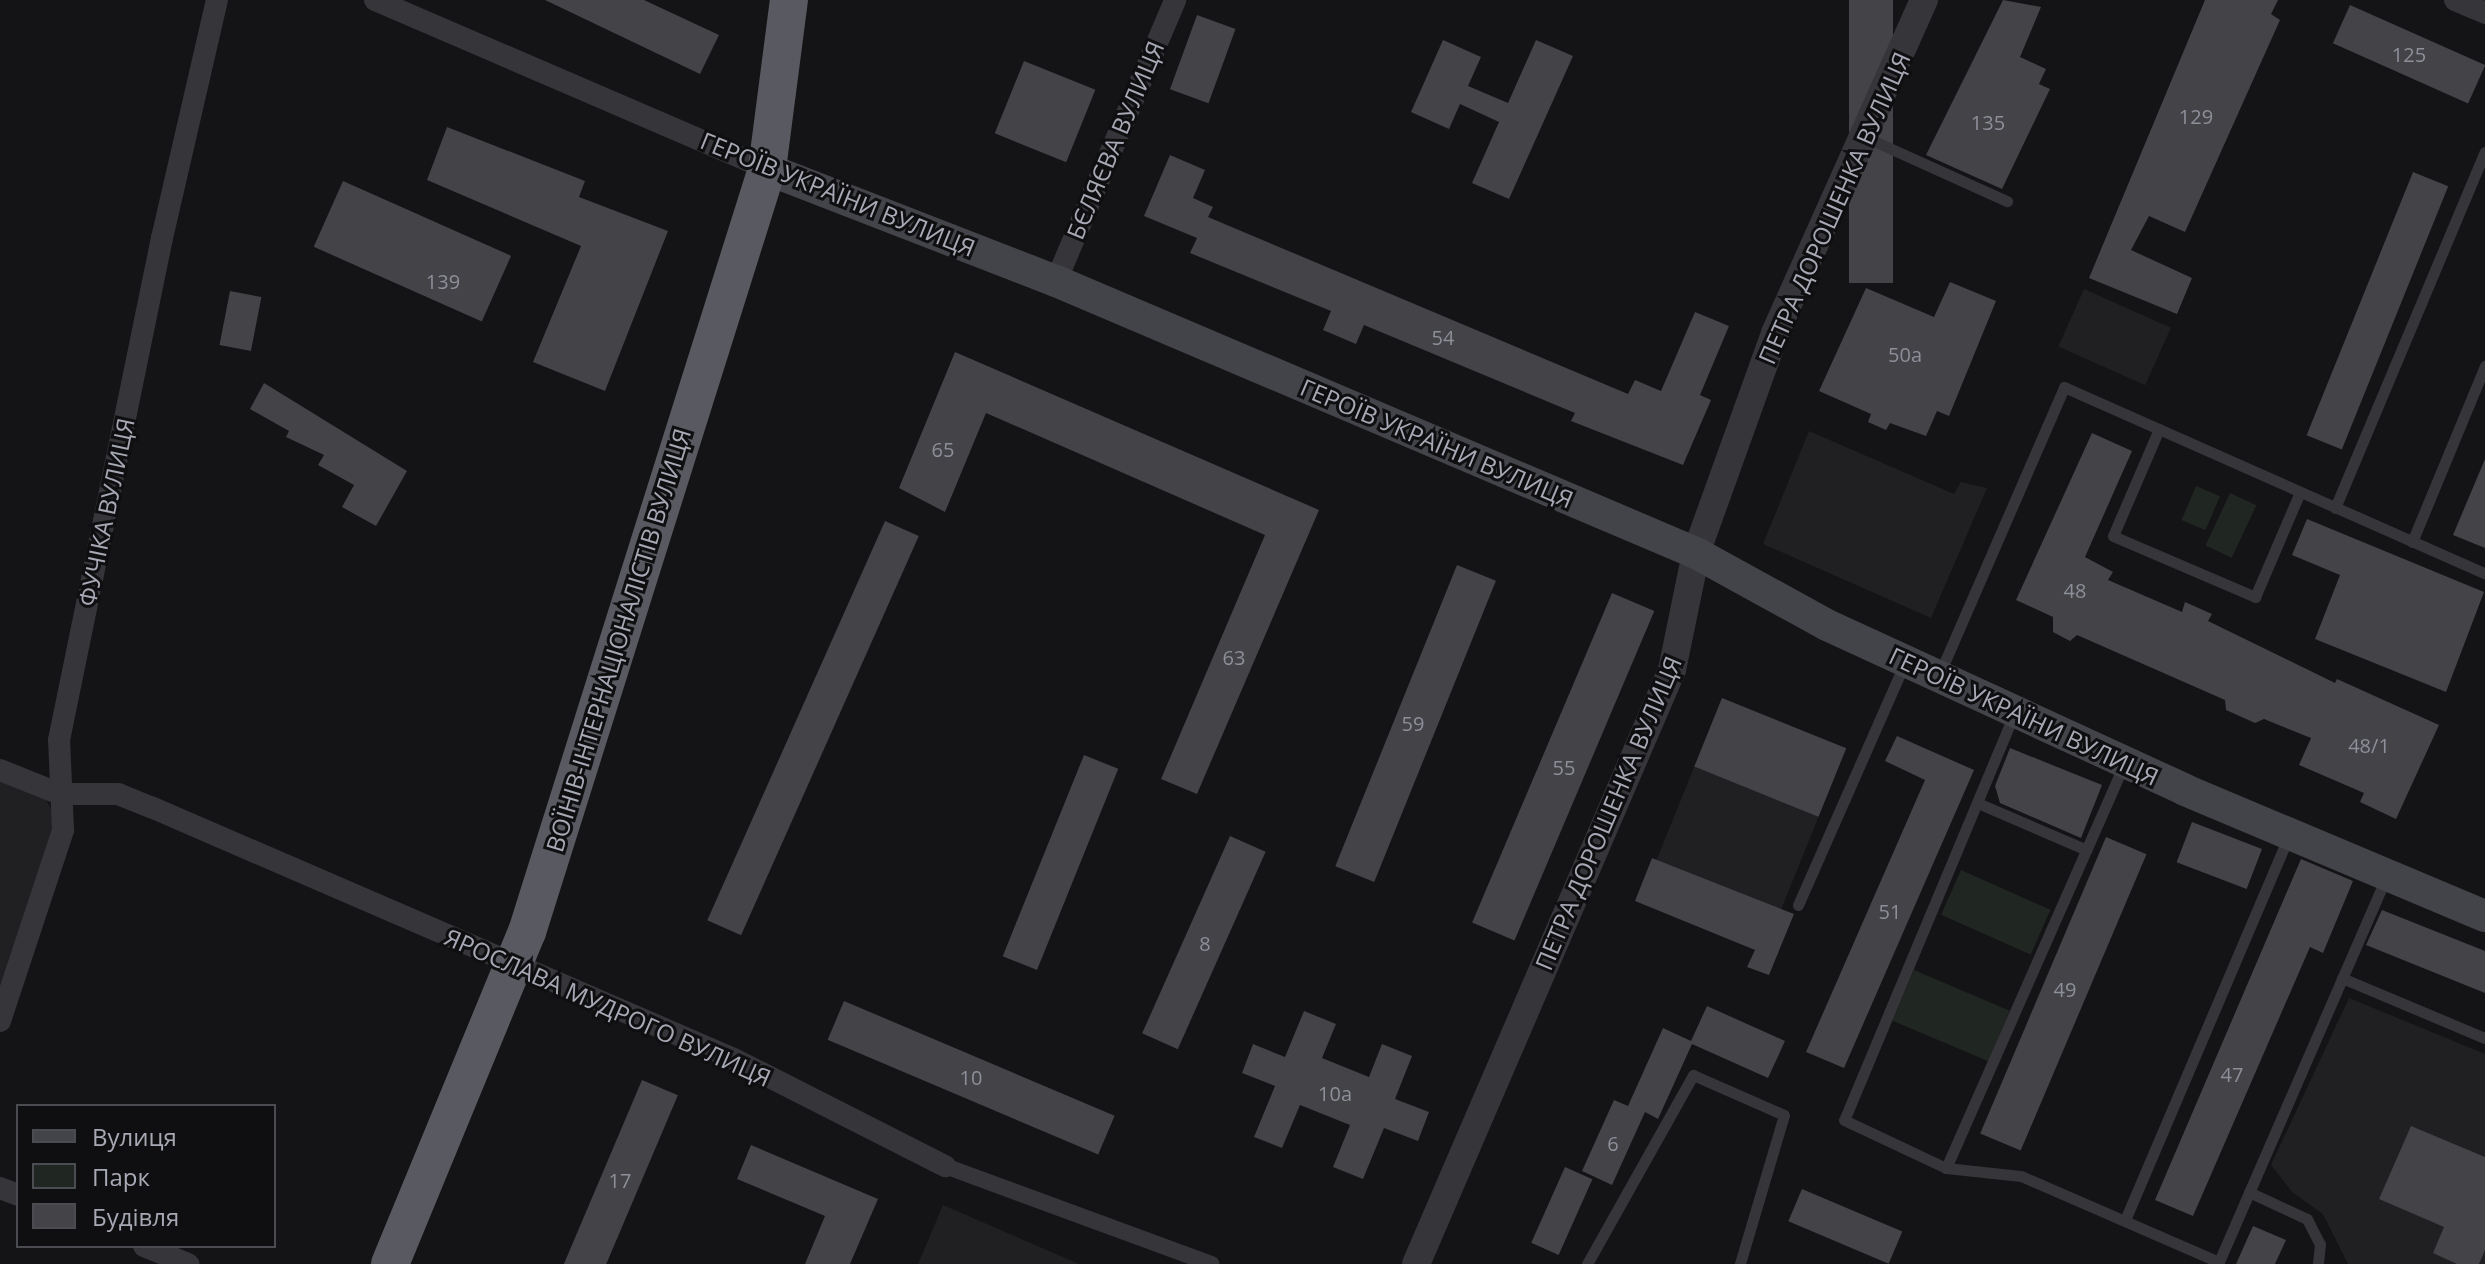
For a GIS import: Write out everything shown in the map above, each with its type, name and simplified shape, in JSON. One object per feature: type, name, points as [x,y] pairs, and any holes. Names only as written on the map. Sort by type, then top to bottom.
[{"type":"highway","name":"ВОЇНІВ-ІНТЕРНАЦІОНАЛІСТІВ ВУЛИЦЯ","points":[[390,1264],[517,962],[767,169],[789,0]]},
{"type":"main road","name":"ГЕРОЇВ УКРАЇНИ ВУЛИЦЯ","points":[[767,169],[1056,281],[1696,553],[1827,625],[2289,836],[2485,916]]},
{"type":"street","name":"ФУЧІКА ВУЛИЦЯ","points":[[0,1021],[63,830],[59,740],[162,238],[217,0]]},
{"type":"street","name":"ГЕРОЇВ УКРАЇНИ ВУЛИЦЯ","points":[[375,0],[767,169]]},
{"type":"street","name":"БЄЛЯЄВА ВУЛИЦЯ","points":[[1056,281],[1175,0]]},
{"type":"street","name":"ПЕТРА ДОРОШЕНКА ВУЛИЦЯ","points":[[1416,1264],[1672,670],[1696,553],[1775,333],[1924,0]]},
{"type":"street","points":[[2455,0],[2485,13]]},
{"type":"street","name":"ЯРОСЛАВА МУДРОГО ВУЛИЦЯ","points":[[0,770],[60,794],[118,794],[485,954],[517,962],[734,1059],[945,1166],[1212,1264]]},
{"type":"street","points":[[149,1248],[188,1264]]},
{"type":"lane","points":[[1865,137],[2007,201]]},
{"type":"lane","points":[[2335,508],[2485,152]]},
{"type":"lane","points":[[2412,542],[2485,366]]},
{"type":"lane","points":[[1939,676],[2064,387],[2485,574]]},
{"type":"lane","points":[[2159,429],[2113,536],[2255,597],[2300,492]]},
{"type":"lane","points":[[1798,905],[1906,660]]},
{"type":"lane","points":[[2016,709],[1980,804],[1844,1120],[1946,1168],[2021,1176],[2218,1263],[2386,878]]},
{"type":"lane","points":[[1946,1168],[2124,761]]},
{"type":"lane","points":[[1980,804],[2087,850]]},
{"type":"lane","points":[[2125,1220],[2289,836]]},
{"type":"lane","points":[[2342,978],[2485,1038]]},
{"type":"lane","points":[[1587,1264],[1693,1075],[1784,1115],[1740,1264]]},
{"type":"lane","points":[[2249,1192],[2307,1219],[2320,1244],[2318,1264]]},
{"type":"shaded area","points":[[2084,289],[2171,328],[2145,385],[2058,347]]},
{"type":"shaded area","points":[[1809,431],[1954,494],[1961,482],[1987,488],[1931,618],[1763,544]]},
{"type":"shaded area","points":[[1722,698],[1846,748],[1781,910],[1656,860]]},
{"type":"shaded area","points":[[0,770],[38,786],[63,830],[0,1021]]},
{"type":"shaded area","points":[[2349,998],[2485,1054],[2485,1264],[2348,1264],[2323,1214],[2292,1192],[2271,1165]]},
{"type":"shaded area","points":[[943,1205],[1079,1264],[918,1264]]},
{"type":"green space","points":[[2196,486],[2220,496],[2205,530],[2182,520]]},
{"type":"green space","points":[[2230,493],[2256,505],[2232,558],[2205,546]]},
{"type":"green space","points":[[1961,870],[2051,910],[2031,955],[1941,915]]},
{"type":"green space","points":[[1914,970],[2010,1011],[1988,1061],[1893,1021]]},
{"type":"building","points":[[545,0],[644,0],[719,35],[700,74]]},
{"type":"building","points":[[1849,0],[1893,0],[1893,283],[1849,283]]},
{"type":"building","points":[[2003,0],[2041,7],[2020,57],[2046,69],[2039,84],[2050,89],[2002,189],[1926,155]]},
{"type":"building","points":[[2205,0],[2278,0],[2271,14],[2280,20],[2185,232],[2149,216],[2131,250],[2192,278],[2177,314],[2089,278]]},
{"type":"building","points":[[2350,5],[2485,65],[2468,104],[2333,43]]},
{"type":"building","points":[[1197,15],[1236,29],[1209,103],[1170,89]]},
{"type":"building","points":[[1443,40],[1481,57],[1468,86],[1508,103],[1536,40],[1573,56],[1509,199],[1472,183],[1499,122],[1460,104],[1449,129],[1411,112]]},
{"type":"building","points":[[1024,61],[1095,90],[1066,162],[995,133]]},
{"type":"building","points":[[447,127],[585,181],[579,197],[668,231],[605,391],[533,362],[581,246],[427,180]]},
{"type":"building","points":[[1170,155],[1205,170],[1193,198],[1213,207],[1208,217],[1628,394],[1635,380],[1661,391],[1695,312],[1729,326],[1700,395],[1711,400],[1683,465],[1571,421],[1575,413],[1364,325],[1356,344],[1323,330],[1331,311],[1190,253],[1197,238],[1144,216]]},
{"type":"building","points":[[2413,172],[2448,186],[2342,450],[2307,435]]},
{"type":"building","points":[[343,181],[511,256],[482,322],[314,247]]},
{"type":"building","points":[[1950,282],[1996,301],[1949,416],[1937,411],[1926,436],[1890,423],[1886,430],[1868,422],[1871,414],[1819,391],[1866,288],[1934,317]]},
{"type":"building","points":[[230,291],[261,297],[251,351],[220,345]]},
{"type":"building","points":[[955,352],[1319,510],[1197,794],[1161,779],[1265,535],[986,413],[945,512],[899,488]]},
{"type":"building","points":[[264,383],[407,471],[376,526],[342,507],[354,485],[318,465],[324,455],[286,437],[289,431],[250,409]]},
{"type":"building","points":[[2092,433],[2132,451],[2085,557],[2113,572],[2108,580],[2182,612],[2185,602],[2212,614],[2208,621],[2335,683],[2337,679],[2439,725],[2396,819],[2360,802],[2364,793],[2299,765],[2311,738],[2264,719],[2255,723],[2226,710],[2225,700],[2077,635],[2070,641],[2053,632],[2053,617],[2016,600]]},
{"type":"building","points":[[2485,459],[2485,548],[2453,535]]},
{"type":"building","points":[[2307,519],[2484,592],[2446,692],[2315,639],[2340,575],[2292,555]]},
{"type":"building","points":[[885,521],[919,536],[741,935],[707,920]]},
{"type":"building","points":[[1457,565],[1496,581],[1374,882],[1335,866]]},
{"type":"building","points":[[1612,593],[1654,611],[1514,941],[1472,923]]},
{"type":"building","points":[[1722,698],[1846,748],[1819,817],[1694,767]]},
{"type":"building","points":[[1897,736],[1974,770],[1844,1068],[1806,1052],[1925,780],[1885,761]]},
{"type":"building","points":[[2010,748],[2102,785],[2081,838],[2000,803],[1995,786]]},
{"type":"building","points":[[1084,755],[1118,769],[1037,970],[1003,956]]},
{"type":"building","points":[[2192,822],[2262,849],[2247,889],[2177,862]]},
{"type":"building","points":[[1230,836],[1266,852],[1178,1049],[1142,1033]]},
{"type":"building","points":[[2106,837],[2147,854],[2021,1151],[1980,1133]]},
{"type":"building","points":[[1652,858],[1794,914],[1769,975],[1747,967],[1755,950],[1635,901]]},
{"type":"building","points":[[2301,859],[2353,881],[2323,953],[2310,947],[2193,1216],[2155,1200]]},
{"type":"building","points":[[2382,910],[2485,951],[2485,993],[2366,945]]},
{"type":"building","points":[[844,1001],[1115,1116],[1098,1155],[828,1040]]},
{"type":"building","points":[[1707,1006],[1785,1041],[1768,1078],[1692,1044],[1658,1119],[1645,1112],[1612,1185],[1582,1171],[1614,1100],[1628,1106],[1663,1028],[1691,1041]]},
{"type":"building","points":[[1304,1011],[1336,1024],[1322,1058],[1369,1077],[1382,1044],[1412,1056],[1395,1099],[1429,1112],[1418,1141],[1384,1128],[1363,1179],[1333,1167],[1350,1125],[1300,1105],[1282,1148],[1254,1137],[1275,1086],[1242,1073],[1253,1044],[1285,1057]]},
{"type":"building","points":[[642,1080],[678,1095],[606,1264],[564,1264]]},
{"type":"building","points":[[2411,1126],[2485,1157],[2485,1250],[2479,1264],[2457,1264],[2433,1253],[2444,1227],[2379,1199]]},
{"type":"building","points":[[751,1145],[878,1199],[850,1264],[805,1264],[825,1216],[737,1179]]},
{"type":"building","points":[[1565,1167],[1592,1179],[1559,1255],[1531,1243]]},
{"type":"building","points":[[1802,1189],[1902,1232],[1889,1264],[1788,1221]]},
{"type":"building","points":[[2253,1226],[2286,1240],[2275,1264],[2236,1264]]}]
